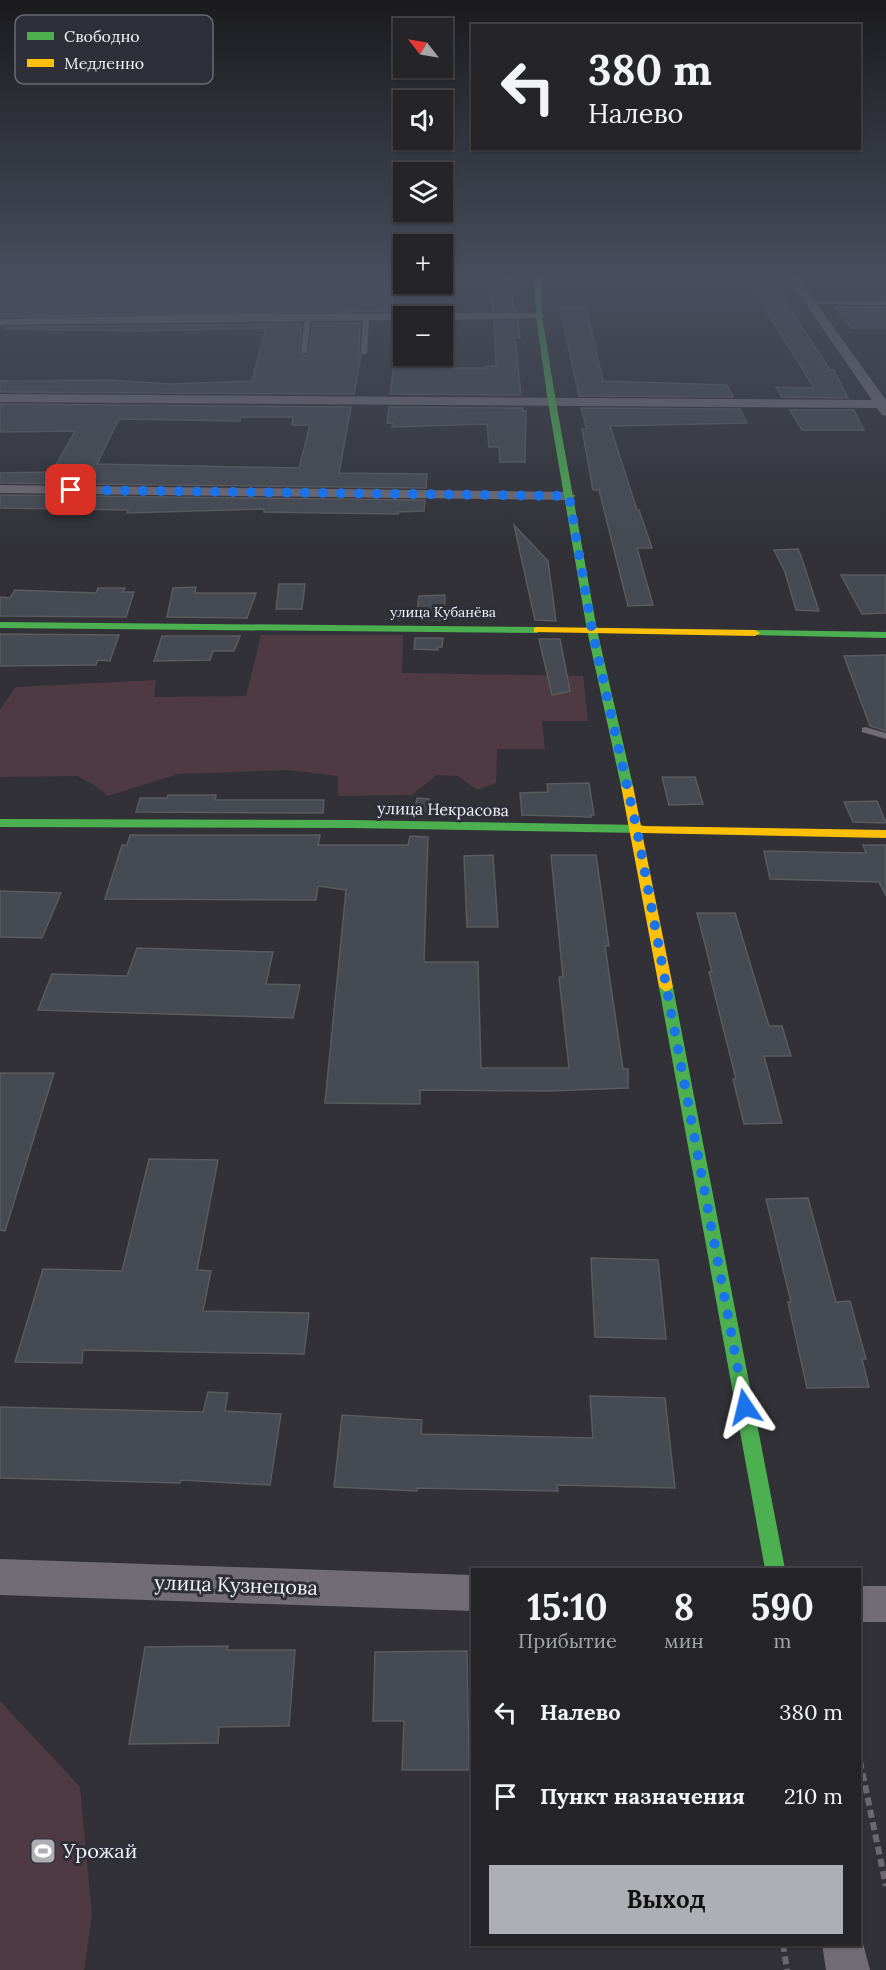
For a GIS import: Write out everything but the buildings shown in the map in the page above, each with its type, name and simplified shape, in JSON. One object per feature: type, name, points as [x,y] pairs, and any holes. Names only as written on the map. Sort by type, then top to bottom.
[{"type":"street","points":[[547,370],[592,630],[637,830],[775,1568]]},
{"type":"street","points":[[858,370],[884,407]]},
{"type":"street","points":[[0,398],[884,407]]},
{"type":"street","points":[[0,489],[569,496]]},
{"type":"street","name":"улица Кубанёва","points":[[0,625],[886,635]]},
{"type":"street","name":"улица Некрасова","points":[[0,823],[352,824],[886,834]]},
{"type":"street","name":"улица Кузнецова","points":[[0,1577],[471,1593]]},
{"type":"street","points":[[861,1604],[886,1604]]},
{"type":"street","points":[[843,1946],[848,1970]]},
{"type":"lane","points":[[865,730],[886,736]]},
{"type":"path","points":[[861,1766],[886,1886]]},
{"type":"path","points":[[783,1946],[787,1970]]},
{"type":"shaded area","points":[[261,635],[403,635],[402,673],[583,676],[588,721],[542,721],[545,749],[497,749],[496,783],[477,790],[458,776],[437,775],[412,795],[338,796],[338,776],[288,770],[178,774],[108,796],[93,784],[77,776],[0,777],[0,710],[16,687],[156,680],[154,697],[246,696]]},
{"type":"shaded area","name":"Урожай","points":[[0,1701],[80,1787],[92,1915],[84,1970],[0,1970]]},
{"type":"traffic: fast","points":[[547,370],[592,630],[627,786]]},
{"type":"traffic: fast","points":[[0,625],[537,630]]},
{"type":"traffic: fast","points":[[755,633],[886,635]]},
{"type":"traffic: fast","points":[[0,823],[352,824],[642,829]]},
{"type":"traffic: fast","points":[[666,987],[775,1568]]},
{"type":"traffic: slow","points":[[537,630],[755,633]]},
{"type":"traffic: slow","points":[[627,786],[666,987]]},
{"type":"traffic: slow","points":[[642,829],[886,834]]},
{"type":"place","name":"Урожай","points":[[43,1851]]},
{"type":"route","points":[[71,490],[569,496],[592,630],[637,830],[745,1407]]}]
